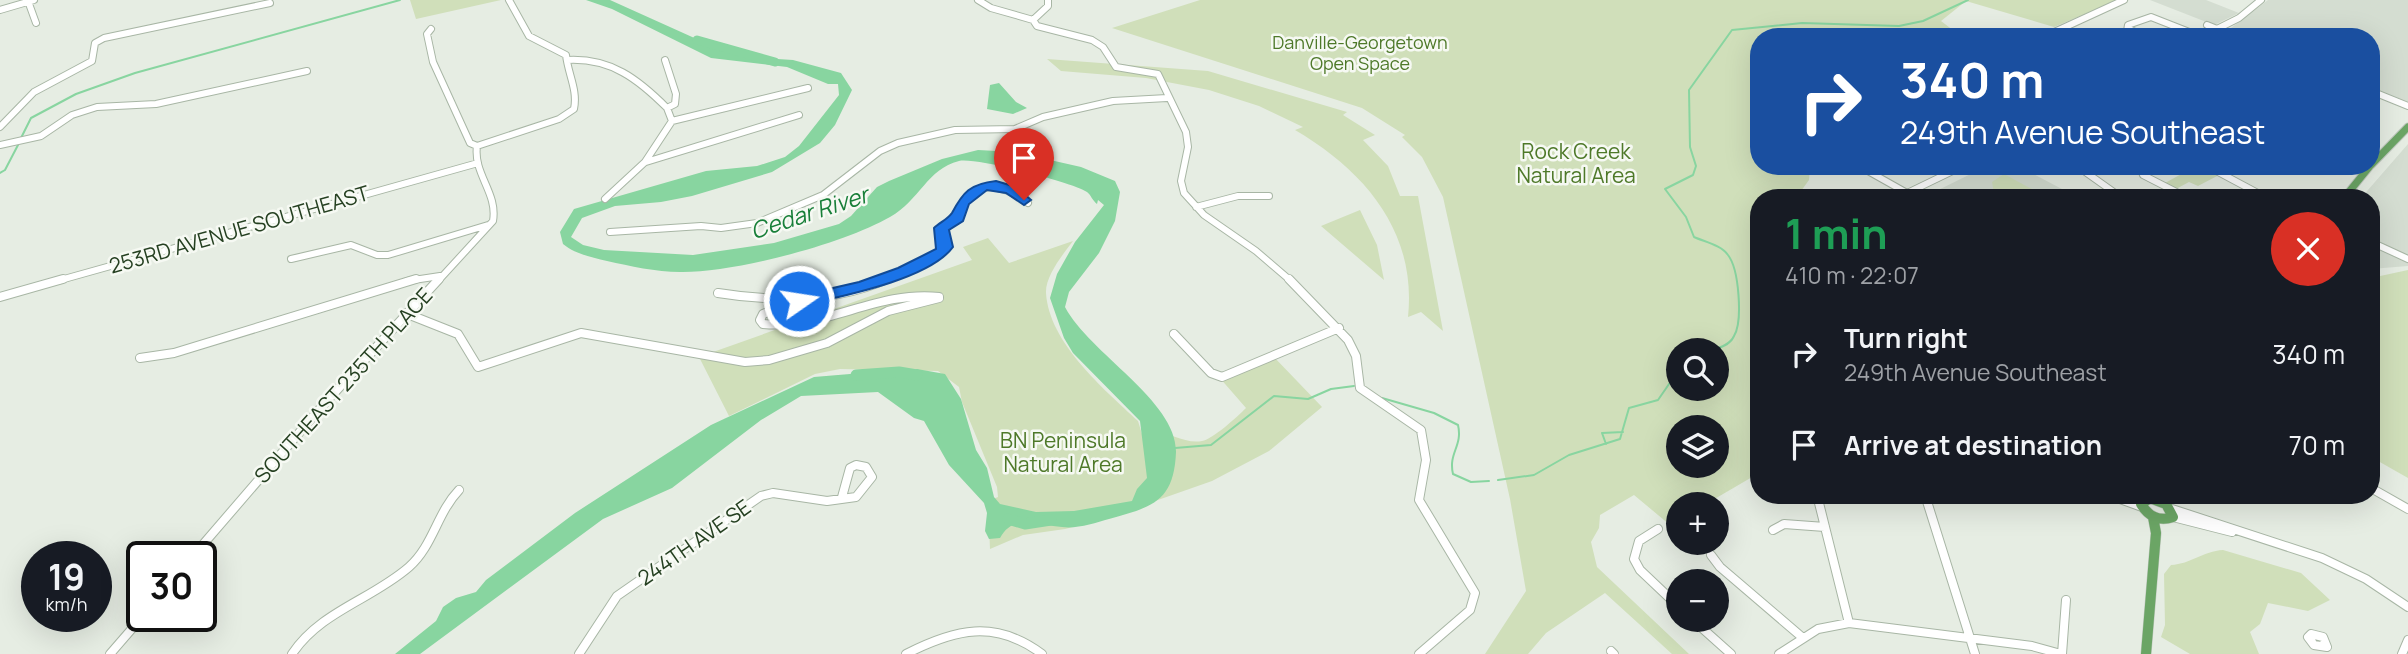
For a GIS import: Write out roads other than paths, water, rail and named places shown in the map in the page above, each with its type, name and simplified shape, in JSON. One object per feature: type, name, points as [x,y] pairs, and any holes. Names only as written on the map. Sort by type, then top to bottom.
[{"type":"main road","points":[[2380,157],[2408,127]]},
{"type":"main road","points":[[2352,189],[2363,175]]},
{"type":"main road","points":[[2146,654],[2156,533],[2148,504]]},
{"type":"main road","points":[[2153,517],[2168,509]]},
{"type":"main road","points":[[2156,533],[2168,509]]},
{"type":"street","points":[[431,29],[427,34],[433,62],[470,143],[477,146],[559,119],[574,109],[577,95],[568,73],[568,60],[564,53],[529,36],[509,0]]},
{"type":"street","points":[[978,0],[1003,12],[1033,20],[1042,28],[1081,34],[1100,44],[1117,69],[1154,72],[1187,132],[1188,145],[1181,186],[1196,207],[1261,255],[1339,328],[1355,350],[1360,388],[1421,430],[1426,460],[1419,500],[1423,511],[1475,593],[1475,602],[1470,610],[1419,654]]},
{"type":"street","points":[[1033,20],[1048,6],[1048,0]]},
{"type":"street","points":[[2061,28],[2124,0]]},
{"type":"street","points":[[2219,28],[2239,18],[2262,0]]},
{"type":"street","points":[[0,10],[31,1],[37,23]]},
{"type":"street","points":[[0,127],[34,92],[92,61],[97,41],[181,20],[270,3]]},
{"type":"street","points":[[2129,28],[2128,25],[2148,17],[2178,28]]},
{"type":"street","points":[[2207,25],[2214,28]]},
{"type":"street","points":[[568,60],[593,58],[622,69],[667,108],[672,121]]},
{"type":"street","points":[[666,60],[676,101],[667,108]]},
{"type":"street","points":[[0,145],[41,136],[72,116],[97,107],[156,104],[307,71]]},
{"type":"street","points":[[605,199],[645,162],[672,121],[808,88]]},
{"type":"street","points":[[2380,95],[2408,106]]},
{"type":"street","points":[[610,232],[701,226],[721,228],[757,223],[823,195],[880,151],[898,143],[955,130],[1015,129],[1043,117],[1113,101],[1167,98]]},
{"type":"street","points":[[645,162],[799,115]]},
{"type":"street","points":[[477,146],[478,163]]},
{"type":"street","name":"SOUTHEAST 235TH PLACE","points":[[206,541],[405,313],[489,225],[495,215],[478,163]]},
{"type":"street","name":"253RD AVENUE SOUTHEAST","points":[[0,297],[478,163]]},
{"type":"street","points":[[1875,175],[1900,189]]},
{"type":"street","points":[[1915,189],[1945,175]]},
{"type":"street","points":[[2090,175],[2109,189]]},
{"type":"street","points":[[2145,175],[2171,189]]},
{"type":"street","points":[[2224,175],[2250,189]]},
{"type":"street","points":[[405,313],[458,333],[469,345],[478,367],[581,333],[745,362],[769,360],[827,343],[888,311],[939,298],[916,294],[796,325],[774,327],[763,324],[760,320],[768,311],[863,286],[903,272],[942,252],[945,247],[942,228],[957,218],[962,202],[983,187],[996,185],[1011,190],[1028,203]]},
{"type":"street","points":[[1196,207],[1238,196],[1269,196]]},
{"type":"street","points":[[291,258],[351,245],[377,255],[387,255],[489,225]]},
{"type":"street","points":[[2380,246],[2408,259]]},
{"type":"street","points":[[140,358],[174,353],[410,280],[440,276]]},
{"type":"street","points":[[718,293],[758,300],[799,301]]},
{"type":"street","points":[[1174,334],[1218,377],[1339,328]]},
{"type":"street","name":"244TH AVE SE","points":[[579,654],[617,596],[761,496],[773,493],[827,501],[862,494],[872,477],[866,467],[856,465],[850,468],[842,497]]},
{"type":"street","points":[[292,654],[302,639],[317,626],[408,568],[426,549],[434,533],[441,507],[459,490]]},
{"type":"street","points":[[2380,493],[2408,509]]},
{"type":"street","points":[[1819,504],[1849,623]]},
{"type":"street","points":[[1927,504],[1975,654]]},
{"type":"street","points":[[2168,509],[2298,549],[2343,566],[2408,607]]},
{"type":"street","points":[[1773,530],[1784,524],[1825,527]]},
{"type":"street","points":[[1658,530],[1635,545],[1634,562],[1666,594]]},
{"type":"street","points":[[1711,555],[1720,566],[1803,638]]},
{"type":"street","points":[[1779,654],[1826,626],[1849,623],[2032,646],[2062,654],[2066,600]]},
{"type":"street","points":[[906,654],[935,639],[971,630],[1019,639],[1042,654]]},
{"type":"street","points":[[110,654],[129,632]]},
{"type":"street","points":[[1706,632],[1731,654]]},
{"type":"street","points":[[2402,654],[2408,640]]},
{"type":"waterway","points":[[21,138],[31,118],[76,94],[135,73],[400,0]]},
{"type":"waterway","points":[[1752,28],[1802,23],[1899,26],[1923,21],[1968,0]]},
{"type":"waterway","points":[[1729,343],[1737,329],[1739,307],[1732,262],[1717,246],[1694,237],[1686,217],[1665,189],[1693,175],[1696,166],[1690,147],[1689,90],[1732,30],[1750,28]]},
{"type":"waterway","name":"Cedar River","points":[[697,40],[775,62]]},
{"type":"waterway","points":[[0,173],[5,170],[18,145]]},
{"type":"waterway","name":"Cedar River","points":[[856,375],[899,372],[917,375]]},
{"type":"waterway","points":[[1175,448],[1211,445],[1274,396],[1308,399],[1331,389],[1354,386]]},
{"type":"waterway","points":[[1622,432],[1629,408],[1658,400],[1666,388]]},
{"type":"waterway","points":[[1382,398],[1434,413],[1458,425],[1459,439],[1452,460],[1453,474],[1471,482],[1489,481]]},
{"type":"waterway","points":[[1606,443],[1602,433],[1622,432]]},
{"type":"waterway","points":[[1606,443],[1620,439],[1622,432]]},
{"type":"waterway","points":[[1498,480],[1534,475],[1569,455],[1606,443]]},
{"type":"waterway","name":"Cedar River","points":[[1008,519],[1025,524],[1051,520]]},
{"type":"park label","name":"Danville-Georgetown Open Space","points":[[1360,52]]},
{"type":"park label","name":"Rock Creek Natural Area","points":[[1576,163]]},
{"type":"park label","name":"BN Peninsula Natural Area","points":[[1063,452]]}]
